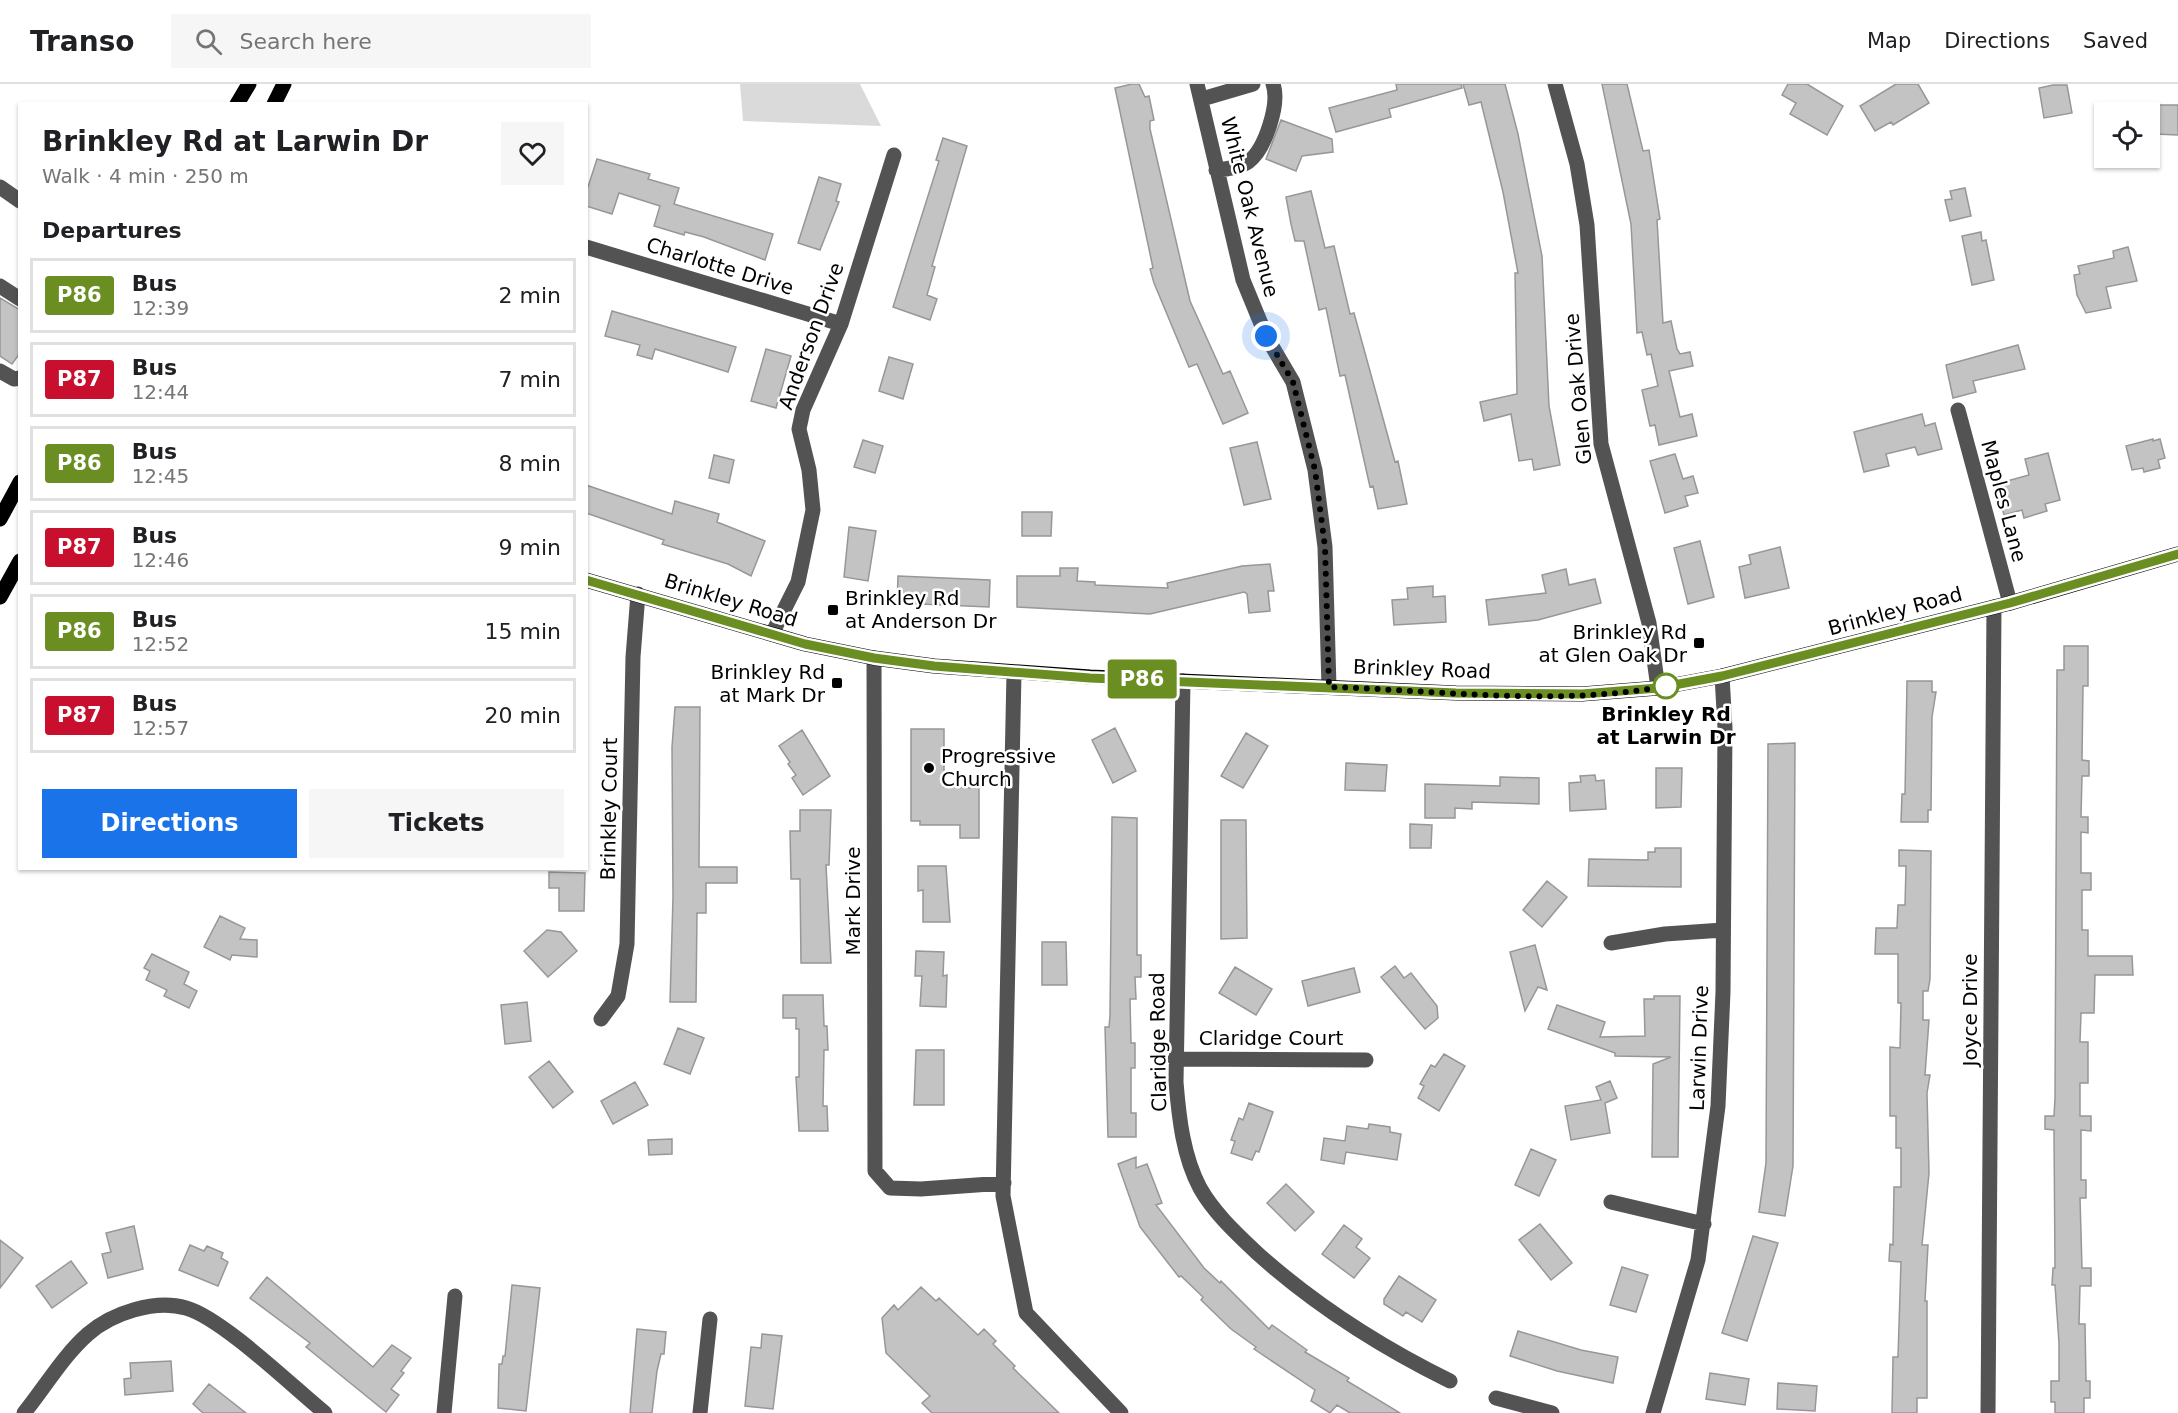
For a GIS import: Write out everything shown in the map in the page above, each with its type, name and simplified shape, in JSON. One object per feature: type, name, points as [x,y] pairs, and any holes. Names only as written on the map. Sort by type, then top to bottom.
[{"type":"main road","points":[[238,102],[249,84]]},
{"type":"main road","points":[[274,102],[284,84]]},
{"type":"main road","points":[[0,519],[18,486]]},
{"type":"main road","name":"Brinkley Road","points":[[588,581],[772,634],[874,658],[1014,673],[1538,695],[1658,688],[1722,676],[2010,603],[2178,554]]},
{"type":"main road","points":[[0,597],[18,565]]},
{"type":"street","name":"White Oak Avenue","points":[[1197,84],[1243,280],[1266,336],[1293,382],[1315,470],[1325,547],[1329,687]]},
{"type":"street","points":[[1202,99],[1253,84]]},
{"type":"street","points":[[1216,170],[1238,166],[1258,153],[1274,110],[1273,84]]},
{"type":"street","name":"Glen Oak Drive","points":[[1555,84],[1577,164],[1587,225],[1601,444],[1649,623],[1658,688]]},
{"type":"street","name":"Anderson Drive","points":[[772,634],[798,582],[813,510],[809,470],[799,429],[803,410],[841,324],[894,155]]},
{"type":"street","points":[[0,187],[18,200]]},
{"type":"street","name":"Charlotte Drive","points":[[588,248],[841,324]]},
{"type":"street","points":[[0,286],[18,298]]},
{"type":"street","points":[[0,371],[14,379],[18,378]]},
{"type":"street","name":"Maples Lane","points":[[1958,410],[2010,603]]},
{"type":"street","name":"Brinkley Court","points":[[601,1019],[618,996],[626,955],[633,657],[638,594]]},
{"type":"street","name":"Joyce Drive","points":[[1988,1413],[1994,607]]},
{"type":"street","name":"Mark Drive","points":[[874,658],[875,1171],[890,1188],[921,1189],[1004,1183]]},
{"type":"street","points":[[1014,673],[1003,1196],[1026,1313],[1121,1413]]},
{"type":"street","name":"Larwin Drive","points":[[1653,1413],[1698,1260],[1718,1106],[1725,728],[1722,676]]},
{"type":"street","name":"Claridge Road","points":[[1183,681],[1175,1059],[1179,1109],[1194,1174],[1209,1202],[1241,1238],[1322,1308],[1377,1343],[1450,1381]]},
{"type":"street","points":[[1611,943],[1665,934],[1723,930]]},
{"type":"street","name":"Claridge Court","points":[[1175,1059],[1366,1060]]},
{"type":"street","points":[[1611,1202],[1704,1224]]},
{"type":"street","points":[[444,1413],[455,1296]]},
{"type":"street","points":[[24,1413],[76,1346],[95,1329],[121,1315],[140,1309],[174,1305],[188,1308],[214,1323],[325,1413]]},
{"type":"street","points":[[700,1413],[710,1319]]},
{"type":"street","points":[[1496,1398],[1552,1413]]},
{"type":"shaded area","points":[[740,84],[860,84],[881,126],[743,121]]},
{"type":"building","points":[[1139,84],[1145,97],[1149,96],[1154,120],[1150,121],[1150,129],[1190,301],[1223,374],[1230,371],[1248,413],[1223,424],[1197,364],[1189,367],[1150,269],[1153,268],[1115,88]]},
{"type":"building","points":[[1396,84],[1461,84],[1462,88],[1389,109],[1391,117],[1336,132],[1329,108],[1397,90]]},
{"type":"building","points":[[1463,84],[1505,84],[1518,134],[1542,256],[1549,406],[1560,465],[1534,470],[1532,459],[1519,461],[1511,414],[1484,421],[1480,402],[1517,394],[1515,273],[1518,273],[1503,192],[1481,102],[1469,105]]},
{"type":"building","points":[[1602,84],[1627,84],[1643,151],[1649,150],[1660,219],[1657,220],[1663,323],[1671,321],[1677,349],[1680,354],[1690,352],[1693,366],[1669,371],[1680,417],[1692,414],[1697,436],[1659,445],[1655,425],[1650,426],[1642,390],[1658,386],[1651,354],[1647,355],[1642,332],[1637,333],[1631,224]]},
{"type":"building","points":[[1788,84],[1807,84],[1843,106],[1827,135],[1790,114],[1796,103],[1782,95]]},
{"type":"building","points":[[1896,84],[1918,84],[1929,103],[1893,125],[1891,122],[1875,131],[1860,106]]},
{"type":"building","points":[[2067,85],[2072,113],[2044,118],[2039,88]]},
{"type":"building","points":[[2160,105],[2178,105],[2178,135],[2160,134]]},
{"type":"building","points":[[1281,120],[1332,139],[1333,152],[1302,156],[1296,171],[1266,159]]},
{"type":"building","points":[[943,138],[967,146],[932,266],[935,267],[927,295],[937,299],[930,320],[893,307],[939,161],[936,160]]},
{"type":"building","points":[[597,159],[650,174],[648,179],[679,188],[674,204],[773,234],[765,260],[704,237],[685,232],[684,235],[654,226],[660,206],[619,193],[612,214],[588,207],[588,187]]},
{"type":"building","points":[[819,177],[841,184],[836,201],[839,202],[820,250],[798,243]]},
{"type":"building","points":[[1965,188],[1971,216],[1950,221],[1945,200],[1952,199],[1950,191]]},
{"type":"building","points":[[1311,191],[1325,248],[1334,246],[1350,314],[1354,313],[1395,462],[1398,461],[1407,504],[1378,509],[1373,486],[1370,487],[1345,375],[1340,376],[1326,308],[1319,310],[1304,241],[1295,241],[1291,224],[1286,197]]},
{"type":"building","points":[[1981,232],[1982,241],[1986,240],[1994,280],[1972,285],[1962,236]]},
{"type":"building","points":[[2128,247],[2137,281],[2106,287],[2111,308],[2086,313],[2077,295],[2074,275],[2080,274],[2078,266],[2114,258],[2113,251]]},
{"type":"building","points":[[0,298],[18,309],[18,356],[12,364],[0,356]]},
{"type":"building","points":[[612,311],[736,347],[728,372],[655,349],[652,359],[637,355],[640,345],[605,336]]},
{"type":"building","points":[[2018,345],[2025,369],[1973,381],[1976,392],[1953,398],[1946,365]]},
{"type":"building","points":[[766,349],[791,356],[776,408],[751,401]]},
{"type":"building","points":[[889,357],[913,364],[903,399],[879,391]]},
{"type":"building","points":[[1922,414],[1925,426],[1935,423],[1942,449],[1918,455],[1915,447],[1886,454],[1889,466],[1864,472],[1854,432]]},
{"type":"building","points":[[2153,439],[2153,441],[2160,439],[2165,458],[2158,460],[2160,468],[2144,472],[2143,468],[2132,470],[2126,446]]},
{"type":"building","points":[[863,440],[883,446],[875,473],[854,467]]},
{"type":"building","points":[[1257,442],[1271,499],[1244,505],[1230,448]]},
{"type":"building","points":[[2048,453],[2060,500],[2045,504],[2047,511],[2024,518],[2022,510],[2004,515],[1996,484],[2029,475],[2025,459]]},
{"type":"building","points":[[1675,454],[1683,479],[1693,476],[1698,493],[1685,496],[1688,506],[1665,513],[1650,461]]},
{"type":"building","points":[[714,455],[734,460],[729,483],[709,478]]},
{"type":"building","points":[[588,486],[672,514],[675,501],[719,514],[717,522],[765,541],[751,576],[728,564],[662,544],[664,540],[588,514]]},
{"type":"building","points":[[1022,512],[1052,512],[1051,536],[1022,536]]},
{"type":"building","points":[[849,527],[876,531],[868,581],[844,577]]},
{"type":"building","points":[[1700,541],[1714,597],[1688,604],[1674,548]]},
{"type":"building","points":[[1780,547],[1789,588],[1745,598],[1739,567],[1751,564],[1749,555]]},
{"type":"building","points":[[1270,564],[1274,591],[1268,591],[1270,611],[1249,613],[1247,594],[1244,592],[1150,614],[1017,607],[1017,576],[1060,576],[1060,568],[1078,568],[1077,581],[1095,582],[1095,585],[1168,588],[1167,583],[1242,566]]},
{"type":"building","points":[[1566,569],[1569,585],[1595,579],[1601,603],[1538,620],[1489,625],[1486,600],[1546,593],[1542,575]]},
{"type":"building","points":[[898,576],[990,580],[989,607],[897,603]]},
{"type":"building","points":[[1433,586],[1433,597],[1445,596],[1446,622],[1394,625],[1392,600],[1408,599],[1407,588]]},
{"type":"building","points":[[2064,646],[2088,646],[2088,686],[2083,686],[2082,760],[2089,761],[2089,776],[2082,776],[2081,817],[2088,817],[2088,833],[2081,832],[2081,873],[2091,873],[2091,890],[2082,890],[2082,930],[2088,930],[2088,956],[2132,956],[2133,975],[2095,975],[2094,1013],[2081,1013],[2080,1042],[2088,1042],[2088,1083],[2080,1083],[2080,1116],[2091,1116],[2091,1131],[2081,1130],[2081,1180],[2086,1180],[2086,1198],[2080,1198],[2082,1268],[2091,1268],[2091,1286],[2080,1286],[2079,1324],[2085,1324],[2086,1381],[2090,1381],[2090,1398],[2084,1398],[2084,1413],[2055,1413],[2055,1402],[2051,1402],[2051,1381],[2059,1381],[2059,1343],[2055,1285],[2052,1285],[2053,1268],[2055,1268],[2054,1130],[2045,1129],[2045,1116],[2054,1116],[2055,1098],[2057,670],[2064,670]]},
{"type":"building","points":[[1907,681],[1932,681],[1932,692],[1936,692],[1932,717],[1931,810],[1928,810],[1928,822],[1901,822],[1902,794],[1905,794]]},
{"type":"building","points":[[675,707],[700,707],[699,867],[737,867],[737,883],[706,883],[706,913],[697,913],[696,1002],[670,1002],[673,897],[672,747]]},
{"type":"building","points":[[1115,728],[1136,771],[1113,783],[1092,740]]},
{"type":"building","points":[[911,729],[944,729],[944,787],[979,788],[979,838],[960,838],[960,825],[920,825],[920,821],[911,821]]},
{"type":"building","points":[[802,730],[830,776],[803,795],[792,778],[796,775],[788,764],[790,762],[779,746]]},
{"type":"building","points":[[1246,733],[1268,746],[1243,788],[1221,776]]},
{"type":"building","points":[[1795,743],[1793,1166],[1785,1216],[1759,1212],[1766,1163],[1768,744]]},
{"type":"building","points":[[1346,763],[1387,765],[1385,791],[1345,790]]},
{"type":"building","points":[[1656,768],[1682,768],[1681,807],[1656,808]]},
{"type":"building","points":[[1595,775],[1596,781],[1604,780],[1606,809],[1570,811],[1569,783],[1581,782],[1580,776]]},
{"type":"building","points":[[1500,777],[1539,778],[1539,804],[1472,802],[1472,809],[1455,808],[1455,818],[1425,818],[1425,784],[1500,786]]},
{"type":"building","points":[[800,810],[831,810],[829,865],[826,865],[831,963],[801,963],[800,879],[791,879],[790,831],[800,831]]},
{"type":"building","points":[[1112,817],[1137,818],[1137,955],[1141,955],[1141,977],[1135,977],[1136,999],[1130,999],[1131,1043],[1135,1043],[1135,1068],[1131,1068],[1131,1113],[1136,1113],[1136,1137],[1108,1137],[1105,1027],[1109,1027],[1110,1016]]},
{"type":"building","points":[[1221,820],[1246,820],[1247,938],[1221,939]]},
{"type":"building","points":[[1410,824],[1432,825],[1431,848],[1410,848]]},
{"type":"building","points":[[1655,848],[1681,848],[1681,887],[1588,886],[1589,859],[1648,860],[1648,852],[1655,852]]},
{"type":"building","points":[[1899,850],[1931,851],[1930,979],[1928,991],[1923,991],[1923,1020],[1929,1020],[1925,1075],[1930,1075],[1927,1093],[1929,1173],[1922,1245],[1928,1245],[1925,1301],[1927,1301],[1927,1398],[1917,1398],[1917,1413],[1892,1413],[1893,1357],[1898,1357],[1901,1262],[1889,1261],[1890,1244],[1893,1245],[1894,1187],[1901,1187],[1901,1148],[1896,1148],[1896,1116],[1890,1116],[1890,1047],[1900,1048],[1901,1003],[1898,1003],[1898,954],[1875,954],[1876,928],[1897,928],[1898,905],[1905,905],[1906,866],[1899,866]]},
{"type":"building","points":[[918,866],[946,866],[950,922],[923,922],[923,890],[918,891]]},
{"type":"building","points":[[549,872],[585,873],[584,911],[559,911],[559,888],[549,888]]},
{"type":"building","points":[[1547,881],[1567,897],[1542,927],[1523,910]]},
{"type":"building","points":[[220,916],[245,928],[240,939],[257,940],[257,957],[232,955],[230,960],[204,947]]},
{"type":"building","points":[[547,930],[561,932],[577,951],[548,977],[524,951]]},
{"type":"building","points":[[1042,942],[1066,942],[1067,985],[1042,985]]},
{"type":"building","points":[[1535,945],[1547,990],[1538,987],[1525,1011],[1510,952]]},
{"type":"building","points":[[916,951],[944,952],[943,976],[947,975],[946,1007],[920,1006],[922,976],[915,976]]},
{"type":"building","points":[[152,954],[189,972],[184,984],[197,991],[189,1008],[164,996],[167,990],[146,980],[150,971],[144,968]]},
{"type":"building","points":[[1395,966],[1404,978],[1411,973],[1437,1006],[1438,1018],[1425,1029],[1381,977]]},
{"type":"building","points":[[1235,967],[1272,989],[1256,1015],[1219,993]]},
{"type":"building","points":[[1354,968],[1360,992],[1308,1006],[1302,981]]},
{"type":"building","points":[[783,995],[823,995],[824,1026],[827,1026],[828,1050],[824,1050],[823,1106],[827,1106],[828,1131],[799,1131],[796,1077],[799,1077],[799,1029],[796,1029],[796,1018],[783,1018]]},
{"type":"building","points":[[1654,996],[1680,996],[1678,1157],[1652,1157],[1653,1064],[1671,1057],[1615,1056],[1615,1053],[1548,1029],[1557,1005],[1605,1022],[1600,1037],[1645,1036],[1644,999],[1654,999]]},
{"type":"building","points":[[527,1002],[531,1041],[505,1044],[501,1005]]},
{"type":"building","points":[[678,1028],[704,1038],[690,1074],[664,1064]]},
{"type":"building","points":[[916,1050],[944,1050],[944,1105],[914,1105]]},
{"type":"building","points":[[1444,1054],[1465,1066],[1439,1111],[1418,1098],[1424,1086],[1420,1084],[1431,1065],[1435,1067]]},
{"type":"building","points":[[549,1061],[573,1092],[553,1108],[529,1077]]},
{"type":"building","points":[[1610,1081],[1617,1098],[1605,1103],[1610,1133],[1571,1140],[1565,1106],[1601,1100],[1596,1087]]},
{"type":"building","points":[[635,1082],[648,1105],[613,1124],[601,1101]]},
{"type":"building","points":[[1249,1103],[1273,1112],[1259,1152],[1256,1151],[1252,1160],[1231,1153],[1235,1141],[1231,1140],[1239,1118],[1243,1120]]},
{"type":"building","points":[[1369,1124],[1390,1127],[1390,1132],[1401,1134],[1397,1160],[1346,1152],[1344,1164],[1321,1160],[1324,1138],[1345,1141],[1347,1126],[1368,1129]]},
{"type":"building","points":[[672,1139],[672,1154],[649,1155],[648,1140]]},
{"type":"building","points":[[1531,1149],[1556,1160],[1539,1196],[1515,1185]]},
{"type":"building","points":[[1136,1157],[1136,1168],[1147,1164],[1162,1203],[1156,1205],[1204,1268],[1220,1283],[1221,1281],[1269,1329],[1272,1325],[1307,1350],[1305,1352],[1349,1378],[1347,1381],[1400,1413],[1350,1413],[1337,1405],[1330,1413],[1311,1401],[1315,1390],[1254,1349],[1256,1347],[1231,1329],[1201,1300],[1203,1297],[1181,1276],[1179,1277],[1140,1227],[1118,1164]]},
{"type":"building","points":[[1286,1184],[1314,1212],[1295,1231],[1267,1203]]},
{"type":"building","points":[[1540,1224],[1572,1263],[1551,1280],[1519,1240]]},
{"type":"building","points":[[1344,1225],[1362,1239],[1356,1247],[1370,1258],[1354,1278],[1322,1254]]},
{"type":"building","points":[[134,1226],[143,1269],[108,1278],[102,1254],[111,1252],[106,1233]]},
{"type":"building","points":[[1753,1236],[1778,1243],[1747,1341],[1722,1333]]},
{"type":"building","points":[[0,1240],[23,1258],[0,1288]]},
{"type":"building","points":[[190,1245],[204,1251],[207,1246],[223,1253],[221,1258],[228,1262],[218,1286],[179,1270]]},
{"type":"building","points":[[71,1261],[87,1283],[52,1308],[36,1286]]},
{"type":"building","points":[[1622,1267],[1648,1275],[1636,1312],[1610,1305]]},
{"type":"building","points":[[1399,1276],[1436,1300],[1422,1322],[1406,1312],[1403,1316],[1384,1304],[1384,1299]]},
{"type":"building","points":[[267,1277],[373,1367],[392,1345],[411,1358],[401,1371],[404,1373],[391,1389],[399,1395],[386,1412],[306,1347],[310,1343],[250,1298]]},
{"type":"building","points":[[512,1285],[540,1288],[526,1411],[498,1408],[499,1364],[502,1364],[503,1356],[505,1356]]},
{"type":"building","points":[[921,1287],[936,1301],[939,1298],[978,1335],[984,1329],[996,1341],[993,1344],[1015,1366],[1013,1368],[1059,1413],[932,1413],[922,1403],[930,1396],[886,1353],[882,1318],[894,1305],[898,1310]]},
{"type":"building","points":[[637,1329],[666,1332],[664,1354],[661,1354],[657,1371],[652,1413],[630,1413]]},
{"type":"building","points":[[1518,1331],[1581,1350],[1618,1357],[1613,1383],[1557,1371],[1510,1356]]},
{"type":"building","points":[[762,1334],[782,1336],[773,1409],[745,1406],[751,1347],[761,1348]]},
{"type":"building","points":[[171,1361],[173,1391],[125,1395],[124,1379],[131,1378],[130,1363]]},
{"type":"building","points":[[1710,1373],[1749,1379],[1745,1405],[1706,1399]]},
{"type":"building","points":[[1778,1383],[1817,1386],[1815,1411],[1777,1409]]},
{"type":"building","points":[[209,1384],[246,1413],[203,1413],[193,1404]]},
{"type":"bus line","name":"P86","points":[[588,581],[805,644],[874,658],[934,666],[1090,678],[1538,695],[1582,694],[1691,683],[1799,658],[2010,603],[2178,554]]},
{"type":"place","name":"Brinkley Rd at Anderson Dr","points":[[833,610]]},
{"type":"place","name":"Brinkley Rd at Glen Oak Dr","points":[[1699,643]]},
{"type":"place","name":"Brinkley Rd at Mark Dr","points":[[837,683]]},
{"type":"place","name":"Brinkley Rd at Larwin Dr","points":[[1666,686]]},
{"type":"place","name":"Progressive Church","points":[[929,768]]},
{"type":"route","points":[[1266,336],[1297,391],[1315,470],[1322,516],[1328,591],[1329,687],[1538,695],[1582,694],[1666,686]]}]
